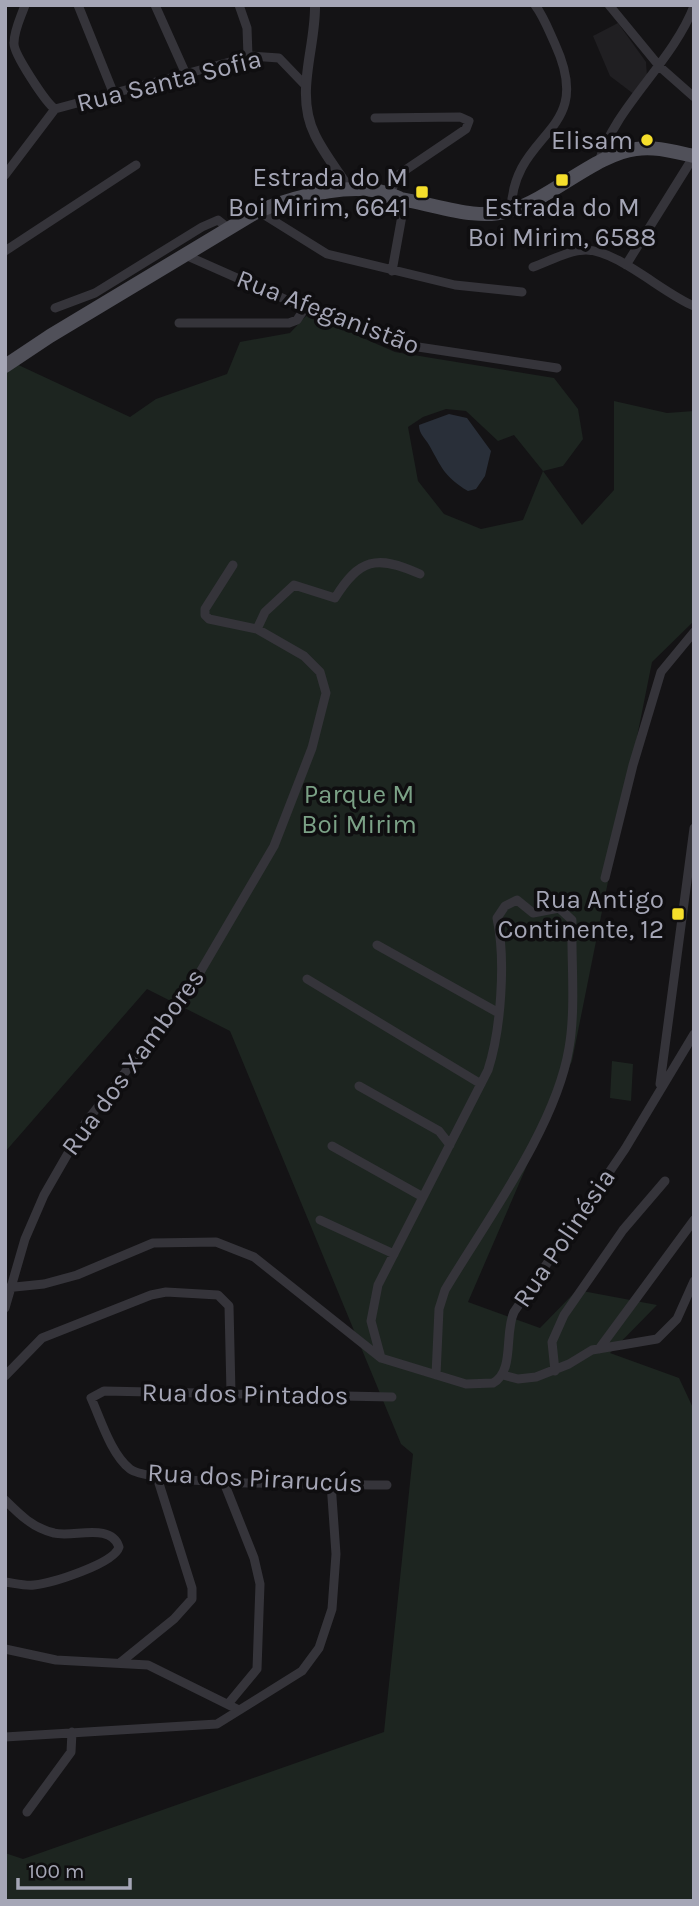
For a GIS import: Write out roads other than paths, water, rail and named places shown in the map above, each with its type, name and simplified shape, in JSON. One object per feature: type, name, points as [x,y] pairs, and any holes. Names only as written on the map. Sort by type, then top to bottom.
[{"type":"main road","points":[[5,366],[228,228],[258,211],[284,201],[345,191],[398,197],[457,211],[492,214],[512,211],[599,164],[634,149],[666,150],[694,156]]},
{"type":"street","name":"Rua Santa Sofia","points":[[25,5],[13,46],[42,96],[55,109],[248,56],[279,58],[305,85]]},
{"type":"street","points":[[78,5],[113,92]]},
{"type":"street","points":[[155,5],[185,72]]},
{"type":"street","points":[[239,5],[247,27],[248,56]]},
{"type":"street","points":[[315,5],[305,85],[307,108],[314,133],[345,191]]},
{"type":"street","points":[[512,211],[514,182],[520,167],[560,118],[569,96],[565,64],[535,5]]},
{"type":"street","points":[[611,6],[660,67],[694,97]]},
{"type":"street","points":[[599,164],[605,141],[660,67],[683,31],[694,6]]},
{"type":"street","points":[[5,175],[55,109]]},
{"type":"street","points":[[375,118],[460,117],[469,121],[466,129],[398,175],[392,271]]},
{"type":"street","points":[[626,265],[694,156]]},
{"type":"street","points":[[5,251],[136,165]]},
{"type":"street","points":[[258,211],[327,254],[455,285],[522,292]]},
{"type":"street","points":[[55,308],[95,293],[202,227],[218,220],[228,228]]},
{"type":"street","points":[[533,267],[589,250],[626,265],[694,306]]},
{"type":"street","name":"Rua Afeganistão","points":[[185,255],[305,308],[418,349],[557,368]]},
{"type":"street","points":[[179,323],[289,323],[297,320],[305,308]]},
{"type":"street","points":[[257,629],[265,612],[294,585],[335,598],[351,572],[359,567],[385,562],[420,574]]},
{"type":"street","name":"Rua dos Xambores","points":[[5,1308],[24,1238],[44,1195],[86,1122],[181,1003],[268,859],[315,735],[326,693],[320,672],[304,656],[257,629],[209,619],[205,615],[205,609],[233,565]]},
{"type":"street","points":[[605,878],[633,765],[661,672],[694,632]]},
{"type":"street","points":[[660,1086],[694,828]]},
{"type":"street","points":[[381,1357],[371,1321],[378,1285],[481,1084],[494,1052],[503,944],[497,918],[505,906],[517,900],[533,913],[559,908],[572,920],[570,1046],[563,1073],[531,1147],[445,1290],[439,1309],[436,1375]]},
{"type":"street","points":[[377,945],[497,1012]]},
{"type":"street","points":[[307,979],[481,1084]]},
{"type":"street","name":"Rua Polinésia","points":[[503,1375],[507,1331],[514,1312],[625,1149],[660,1086],[681,1058],[694,1034]]},
{"type":"street","points":[[664,1043],[681,1058]]},
{"type":"street","points":[[359,1086],[439,1131],[450,1145]]},
{"type":"street","points":[[332,1146],[423,1197]]},
{"type":"street","points":[[555,1371],[552,1342],[564,1315],[623,1230],[665,1181]]},
{"type":"street","points":[[320,1220],[394,1254]]},
{"type":"street","points":[[599,1349],[694,1220]]},
{"type":"street","points":[[9,1287],[44,1284],[77,1275],[153,1244],[216,1242],[254,1257],[381,1357],[466,1384],[488,1384],[503,1375],[536,1377],[555,1371],[580,1356],[599,1349],[657,1339],[677,1319],[694,1281]]},
{"type":"street","points":[[5,1376],[42,1339],[151,1295],[166,1292],[218,1295],[229,1306],[231,1393]]},
{"type":"street","name":"Rua dos Pintados","points":[[98,1392],[392,1397]]},
{"type":"street","name":"Rua dos Pirarucús","points":[[98,1392],[91,1398],[123,1462],[139,1474],[223,1480],[387,1485]]},
{"type":"street","points":[[121,1662],[181,1612],[193,1594],[157,1477]]},
{"type":"street","points":[[223,1480],[254,1558],[260,1584],[257,1669],[229,1704]]},
{"type":"street","points":[[5,1737],[217,1724],[302,1671],[313,1660],[327,1630],[335,1588],[336,1554],[331,1483]]},
{"type":"street","points":[[5,1500],[29,1523],[42,1529],[64,1535],[105,1534],[113,1538],[119,1547],[117,1553],[106,1562],[36,1585],[5,1582]]},
{"type":"street","points":[[5,1649],[56,1660],[121,1662],[159,1668],[239,1710]]},
{"type":"street","points":[[27,1812],[69,1756],[72,1732]]},
{"type":"place","name":"Elisam","points":[[647,140]]},
{"type":"place","name":"Estrada do M Boi Mirim, 6588","points":[[562,180]]},
{"type":"place","name":"Estrada do M Boi Mirim, 6641","points":[[422,192]]},
{"type":"place","name":"Rua Antigo Continente, 12","points":[[678,914]]},
{"type":"park label","name":"Parque M Boi Mirim","points":[[359,809]]}]
